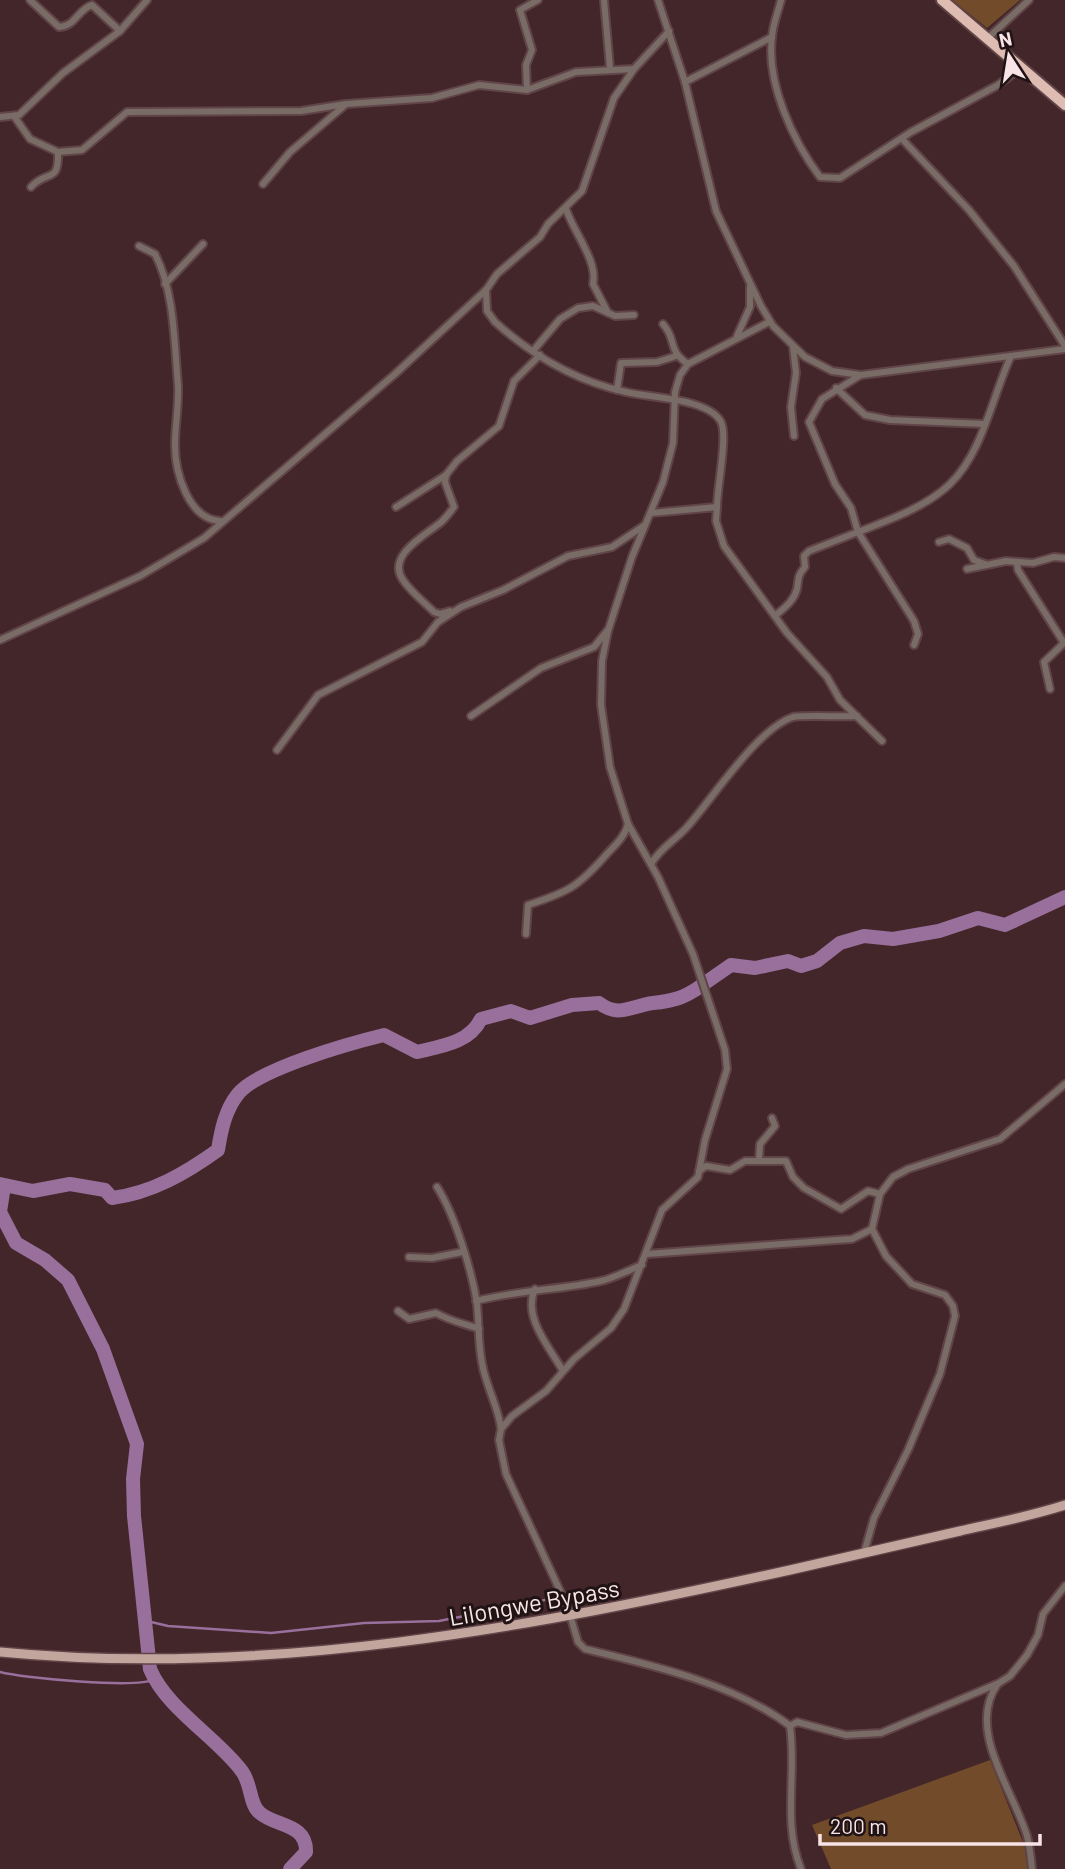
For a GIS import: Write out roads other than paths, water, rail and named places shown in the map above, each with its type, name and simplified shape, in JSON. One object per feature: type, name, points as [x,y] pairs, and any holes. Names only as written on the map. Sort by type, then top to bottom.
[{"type":"highway","points":[[942,0],[1065,105]]},
{"type":"main road","name":"Lilongwe Bypass","points":[[0,1652],[160,1658],[244,1656],[376,1645],[571,1618],[1065,1505]]},
{"type":"street","points":[[30,0],[59,27],[73,23],[87,6],[92,5],[120,31]]},
{"type":"street","points":[[0,117],[19,116],[63,73],[120,31],[147,0]]},
{"type":"street","points":[[527,90],[526,65],[532,50],[520,10],[538,0]]},
{"type":"street","points":[[604,0],[610,68]]},
{"type":"street","points":[[650,0],[660,8]]},
{"type":"street","points":[[657,0],[685,82],[716,211],[769,321],[793,347],[832,371],[861,375],[1065,347],[1014,266],[969,210],[903,140]]},
{"type":"street","points":[[781,0],[772,37],[772,67],[785,110],[804,156],[820,177],[839,178],[903,140],[911,132],[998,85],[1022,67]]},
{"type":"street","points":[[988,38],[1029,0]]},
{"type":"street","points":[[0,640],[158,566],[204,538],[220,521],[395,374],[486,290],[497,274],[540,237],[548,224],[582,191],[614,98],[634,69],[669,31]]},
{"type":"street","points":[[685,82],[772,37]]},
{"type":"street","points":[[14,116],[30,139],[58,152],[82,150],[127,111],[301,111],[346,104],[432,98],[479,85],[527,90],[576,72],[610,68],[634,69]]},
{"type":"street","points":[[263,184],[290,152],[346,104]]},
{"type":"street","points":[[30,187],[36,181],[54,175],[59,169],[58,152]]},
{"type":"street","points":[[566,209],[574,231],[591,258],[596,278],[593,284],[609,315]]},
{"type":"street","points":[[165,284],[204,244]]},
{"type":"street","points":[[139,246],[155,254],[171,310],[178,389],[175,449],[191,503],[205,517],[220,521]]},
{"type":"street","points":[[737,338],[750,307],[749,279]]},
{"type":"street","points":[[486,290],[490,316],[536,353],[569,375],[617,390],[676,400],[705,410],[723,425],[724,441],[716,521],[724,546],[775,617],[827,677],[840,700],[883,741]]},
{"type":"street","points":[[396,507],[446,475],[457,461],[499,426],[514,382],[560,319],[578,308],[593,306],[609,315],[634,315]]},
{"type":"street","points":[[501,1429],[512,1416],[546,1391],[563,1371],[611,1328],[624,1309],[662,1210],[694,1182],[699,1171],[728,1059],[693,954],[651,864],[628,824],[610,767],[603,723],[601,682],[608,631],[673,443],[680,375],[688,365],[769,321]]},
{"type":"street","points":[[663,324],[670,332],[676,356],[688,365]]},
{"type":"street","points":[[793,347],[796,373],[790,407],[794,436]]},
{"type":"street","points":[[617,390],[621,363],[657,362],[676,356]]},
{"type":"street","points":[[775,617],[790,603],[797,589],[797,576],[805,567],[804,556],[809,551],[899,516],[948,486],[985,424],[1011,356]]},
{"type":"street","points":[[861,375],[836,388],[818,405],[809,422],[835,484],[851,508],[858,532],[914,621],[918,634],[914,645]]},
{"type":"street","points":[[836,388],[865,415],[890,420],[985,424]]},
{"type":"street","points":[[446,475],[445,482],[454,506],[441,522],[421,534],[401,558],[399,567],[403,580],[434,611],[443,614],[503,590],[568,556],[612,547],[646,525]]},
{"type":"street","points":[[651,513],[717,507]]},
{"type":"street","points":[[939,542],[949,540],[967,548],[975,560],[987,565]]},
{"type":"street","points":[[967,569],[1006,561],[1017,563],[1065,558]]},
{"type":"street","points":[[1017,563],[1018,570],[1064,642],[1044,662],[1050,689]]},
{"type":"street","points":[[277,750],[317,695],[422,642],[438,622],[461,607]]},
{"type":"street","points":[[471,716],[541,668],[594,647],[608,631]]},
{"type":"street","points":[[651,864],[656,854],[689,825],[714,789],[775,728],[793,717],[858,716]]},
{"type":"street","points":[[527,934],[528,905],[564,893],[584,881],[626,831],[628,824]]},
{"type":"street","points":[[864,1553],[874,1518],[908,1450],[940,1374],[955,1316],[953,1306],[945,1295],[912,1284],[893,1267],[872,1229],[880,1194],[893,1177],[908,1169],[1000,1139],[1065,1084]]},
{"type":"street","points":[[758,1160],[760,1144],[775,1126],[772,1118]]},
{"type":"street","points":[[699,1171],[706,1166],[730,1170],[745,1161],[786,1161],[793,1177],[804,1188],[841,1209],[868,1191],[880,1194]]},
{"type":"street","points":[[437,1187],[450,1208],[462,1252],[468,1263],[476,1301],[485,1378],[498,1406],[501,1429],[499,1447],[506,1474],[563,1597],[578,1642],[585,1649],[681,1674],[773,1713],[790,1726],[793,1744],[791,1823],[801,1869]]},
{"type":"street","points":[[647,1254],[844,1240],[872,1229]]},
{"type":"street","points":[[409,1257],[432,1258],[462,1252]]},
{"type":"street","points":[[476,1301],[535,1289],[600,1282],[642,1265]]},
{"type":"street","points":[[535,1289],[530,1300],[532,1311],[544,1346],[563,1371]]},
{"type":"street","points":[[398,1311],[409,1319],[436,1313],[456,1324],[479,1329]]},
{"type":"street","points":[[790,1726],[797,1722],[846,1735],[881,1733],[999,1683],[1010,1675],[1027,1655],[1038,1635],[1043,1614],[1065,1586]]},
{"type":"street","points":[[999,1683],[988,1703],[987,1727],[1006,1791],[1027,1835],[1032,1869]]},
{"type":"waterway","points":[[705,983],[731,965],[755,968],[788,961],[801,966],[817,961],[840,943],[864,936],[893,939],[939,931],[978,918],[1005,925],[1065,897]]},
{"type":"waterway","points":[[0,1184],[33,1191],[70,1184],[105,1190],[112,1198],[141,1192],[181,1174],[218,1150],[222,1128],[238,1094],[265,1075],[284,1066],[384,1035],[417,1052],[454,1042],[469,1033],[481,1019],[511,1011],[530,1018],[572,1005],[599,1003],[613,1010],[625,1010],[678,998],[701,986]]},
{"type":"waterway","points":[[4,1186],[0,1212],[16,1243],[45,1260],[68,1280],[103,1349],[137,1444],[133,1479],[134,1516],[150,1669],[167,1697],[231,1758],[245,1775],[256,1809],[301,1836],[306,1852],[290,1869]]},
{"type":"waterway","points":[[147,1621],[168,1626],[271,1633],[364,1623],[439,1621],[550,1599],[585,1597],[592,1592],[616,1587]]},
{"type":"waterway","points":[[0,1672],[105,1683],[144,1682],[154,1679]]}]
